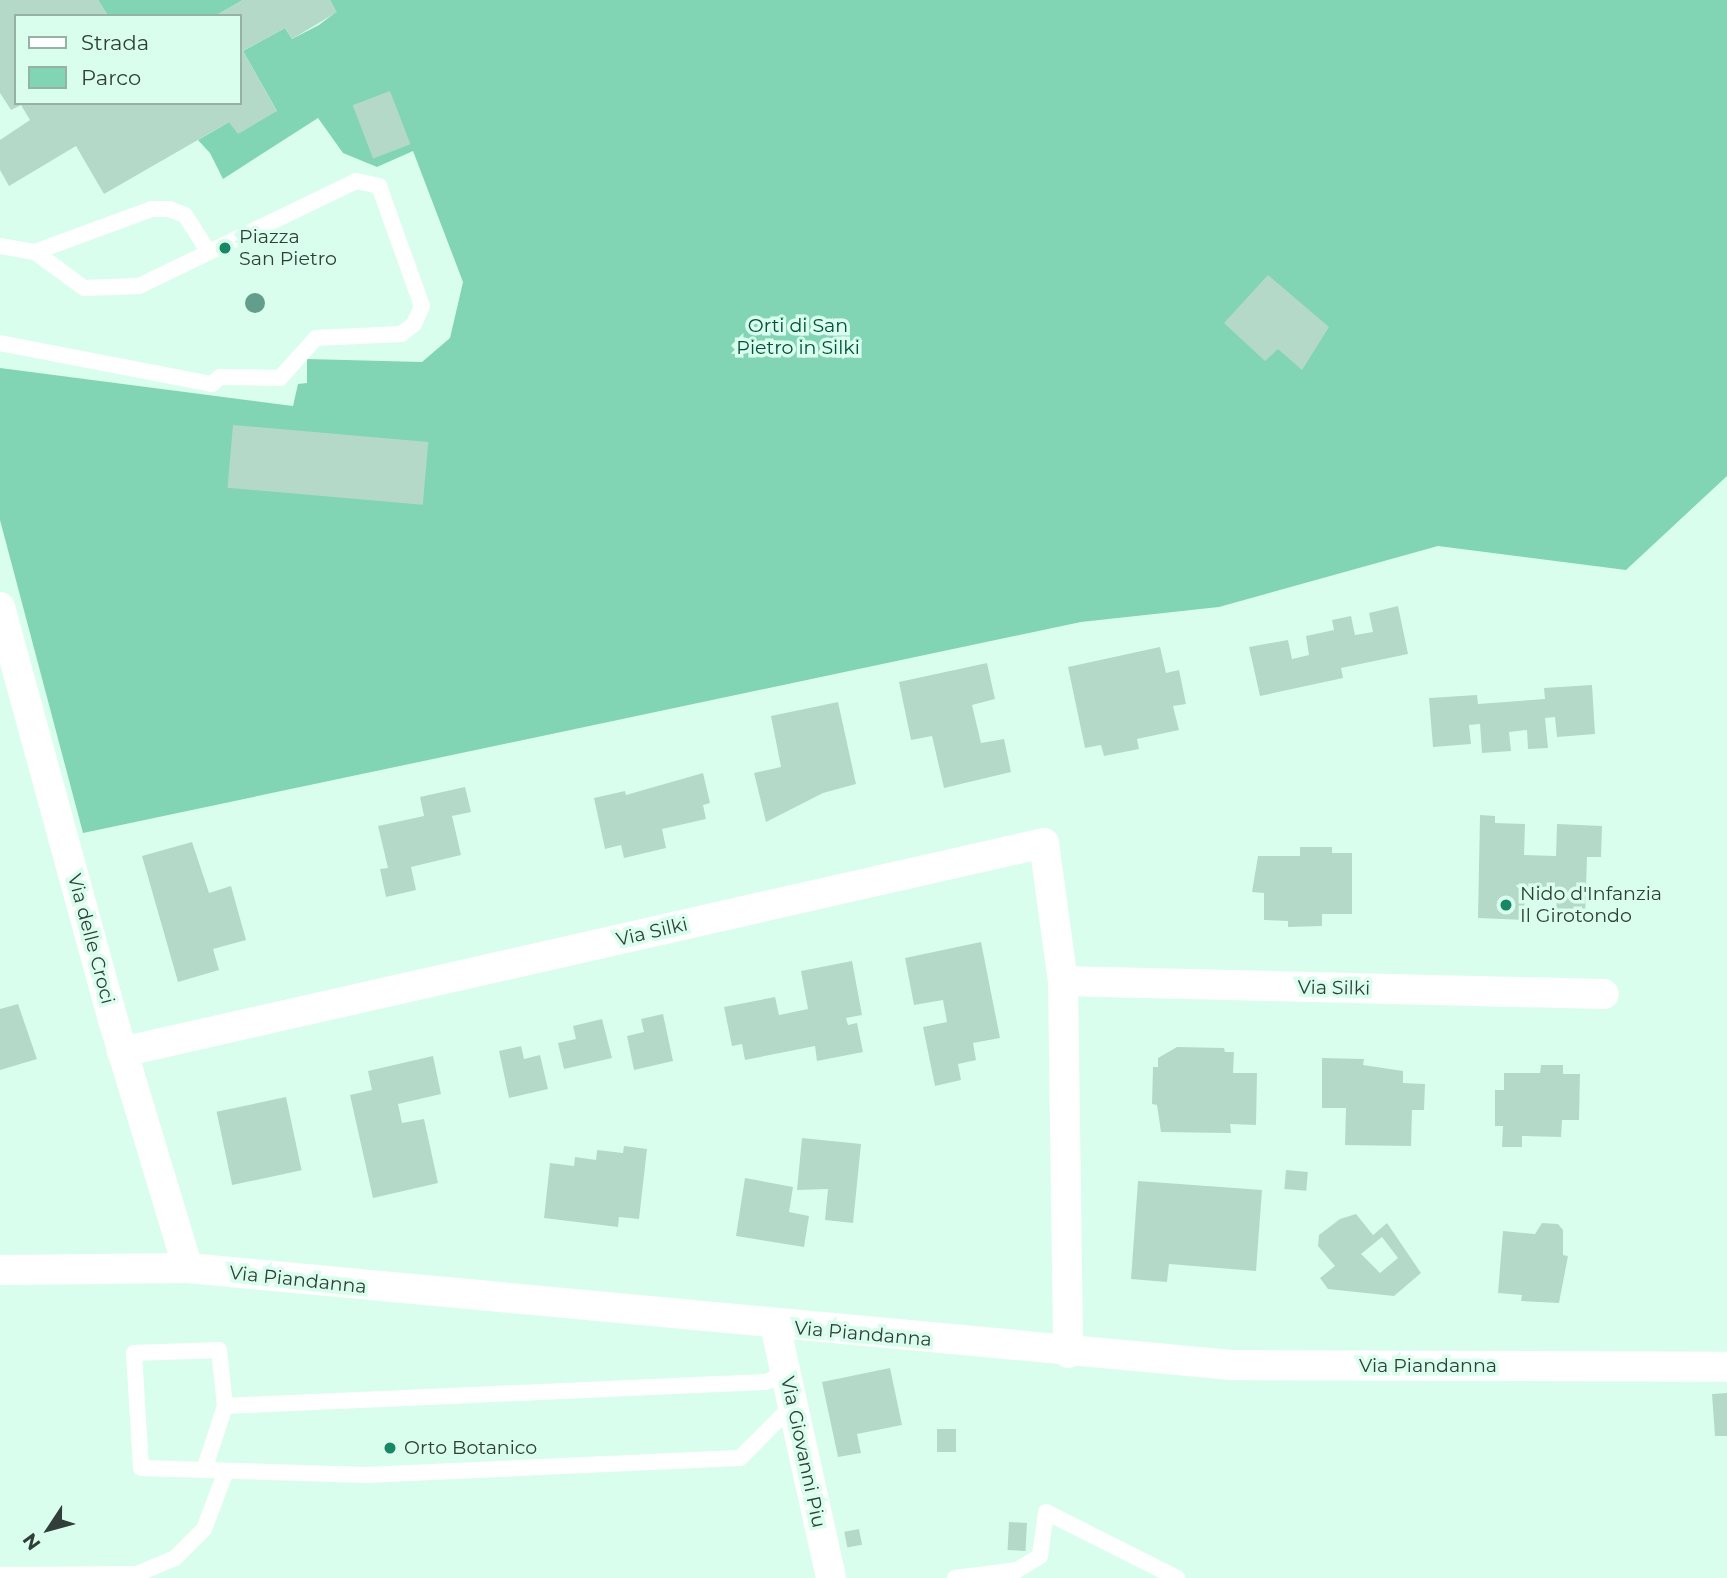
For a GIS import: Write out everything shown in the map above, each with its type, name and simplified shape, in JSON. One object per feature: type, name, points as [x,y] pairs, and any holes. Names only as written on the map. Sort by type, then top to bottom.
[{"type":"street","name":"Via delle Croci","points":[[0,607],[6,653],[188,1268]]},
{"type":"street","name":"Via Silki","points":[[122,1052],[1044,843],[1063,981],[1068,1353]]},
{"type":"street","name":"Via Silki","points":[[1063,981],[1604,994]]},
{"type":"street","name":"Via Piandanna","points":[[0,1270],[188,1268],[1068,1353],[1231,1365],[1727,1367]]},
{"type":"street","name":"Via Giovanni Piu","points":[[775,1325],[831,1578]]},
{"type":"lane","points":[[0,246],[35,252],[84,288],[139,286],[356,181],[379,186],[422,306],[414,324],[401,334],[316,338],[280,378],[220,377],[212,384],[0,343]]},
{"type":"lane","points":[[35,252],[152,209],[169,209],[185,215],[208,251]]},
{"type":"lane","points":[[204,1470],[225,1406],[219,1350],[134,1353],[141,1468],[226,1471],[366,1475],[740,1458],[793,1405]]},
{"type":"lane","points":[[225,1406],[766,1382],[786,1373]]},
{"type":"lane","points":[[0,1575],[137,1574],[176,1558],[204,1529],[226,1471]]},
{"type":"lane","points":[[955,1578],[1017,1570],[1040,1556],[1046,1513],[1177,1578]]},
{"type":"green space","points":[[98,0],[243,0],[218,14],[107,14]]},
{"type":"green space","name":"Orti di San Pietro in Silki","points":[[330,0],[1727,0],[1727,476],[1626,570],[1438,546],[1219,607],[1081,622],[83,833],[0,520],[0,368],[293,406],[298,384],[307,383],[307,359],[422,362],[450,338],[463,282],[413,151],[377,167],[343,153],[318,118],[223,179],[210,153],[198,140],[229,122],[277,111],[243,51],[285,28],[292,39],[319,25],[336,12]]},
{"type":"building","points":[[0,0],[98,0],[107,14],[14,14],[14,105],[21,105],[11,110],[0,93]]},
{"type":"building","points":[[243,0],[330,0],[337,12],[292,39],[285,28],[243,51],[277,111],[238,134],[229,122],[104,194],[76,146],[9,186],[0,170],[0,140],[30,120],[21,105],[242,105],[242,14],[218,14]]},
{"type":"building","points":[[390,91],[410,144],[373,159],[353,105]]},
{"type":"building","points":[[1268,275],[1329,327],[1302,370],[1278,349],[1265,361],[1224,323]]},
{"type":"building","points":[[233,425],[428,442],[423,505],[228,488]]},
{"type":"building","points":[[1398,606],[1408,654],[1341,668],[1343,678],[1260,696],[1249,647],[1288,640],[1292,659],[1309,655],[1306,636],[1334,630],[1332,620],[1351,616],[1355,635],[1373,632],[1369,613]]},
{"type":"building","points":[[1160,647],[1166,673],[1179,670],[1186,704],[1173,706],[1179,730],[1137,739],[1139,749],[1104,756],[1101,745],[1085,748],[1068,667]]},
{"type":"building","points":[[987,663],[995,699],[972,705],[981,743],[1004,739],[1011,772],[944,788],[932,736],[911,740],[899,682]]},
{"type":"building","points":[[1592,685],[1595,734],[1557,737],[1555,717],[1545,718],[1548,748],[1528,749],[1527,730],[1509,732],[1511,751],[1482,753],[1480,724],[1469,725],[1471,744],[1433,747],[1429,698],[1477,695],[1478,704],[1545,699],[1544,688]]},
{"type":"building","points":[[838,702],[856,784],[823,793],[766,822],[754,773],[781,767],[771,716]]},
{"type":"building","points":[[703,773],[710,803],[703,805],[706,819],[662,829],[666,848],[624,858],[621,845],[605,849],[594,798],[625,791],[626,795]]},
{"type":"building","points":[[465,787],[471,812],[452,816],[461,855],[411,867],[416,890],[386,897],[380,869],[388,868],[378,826],[424,816],[420,797]]},
{"type":"building","points":[[1480,815],[1495,816],[1495,823],[1525,824],[1524,855],[1556,856],[1557,824],[1602,826],[1601,857],[1587,857],[1585,920],[1556,920],[1557,888],[1525,887],[1525,920],[1478,918]]},
{"type":"building","points":[[192,842],[209,893],[231,886],[246,940],[213,949],[219,970],[178,982],[142,856]]},
{"type":"building","points":[[1300,847],[1332,847],[1332,853],[1352,853],[1352,914],[1322,914],[1322,926],[1288,927],[1288,921],[1264,920],[1264,893],[1252,892],[1258,856],[1300,856]]},
{"type":"building","points":[[981,942],[1000,1038],[973,1043],[976,1060],[958,1064],[961,1080],[935,1086],[923,1027],[947,1022],[943,1000],[914,1005],[905,958]]},
{"type":"building","points":[[852,961],[862,1015],[846,1018],[848,1025],[857,1023],[863,1052],[817,1061],[815,1046],[745,1060],[742,1044],[732,1046],[724,1007],[775,997],[779,1015],[808,1009],[801,971]]},
{"type":"building","points":[[18,1004],[37,1059],[0,1070],[0,1009]]},
{"type":"building","points":[[663,1014],[673,1061],[634,1070],[627,1036],[644,1032],[641,1019]]},
{"type":"building","points":[[602,1019],[612,1058],[564,1069],[558,1043],[576,1039],[573,1026]]},
{"type":"building","points":[[521,1046],[524,1059],[540,1055],[548,1089],[509,1098],[499,1051]]},
{"type":"building","points":[[1177,1047],[1224,1048],[1225,1052],[1234,1052],[1233,1073],[1257,1073],[1256,1125],[1230,1124],[1231,1133],[1161,1132],[1157,1105],[1152,1104],[1153,1067],[1158,1067],[1158,1058]]},
{"type":"building","points":[[433,1056],[441,1094],[398,1104],[402,1123],[424,1119],[438,1183],[373,1198],[350,1095],[372,1090],[368,1071]]},
{"type":"building","points":[[1322,1058],[1364,1059],[1363,1065],[1403,1071],[1403,1083],[1425,1084],[1424,1110],[1412,1110],[1411,1146],[1345,1145],[1346,1108],[1322,1108]]},
{"type":"building","points":[[1541,1065],[1563,1065],[1563,1074],[1580,1074],[1579,1120],[1562,1120],[1561,1137],[1522,1136],[1522,1147],[1502,1147],[1503,1126],[1495,1126],[1495,1090],[1504,1090],[1504,1073],[1540,1073]]},
{"type":"building","points":[[286,1097],[302,1170],[232,1185],[217,1112]]},
{"type":"building","points":[[802,1138],[861,1144],[853,1223],[825,1220],[828,1189],[797,1190]]},
{"type":"building","points":[[624,1146],[647,1149],[639,1219],[619,1217],[618,1227],[544,1218],[550,1163],[574,1166],[575,1157],[596,1160],[597,1150],[623,1153]]},
{"type":"building","points":[[1286,1170],[1308,1172],[1306,1191],[1284,1189]]},
{"type":"building","points":[[745,1178],[793,1187],[789,1212],[809,1216],[804,1247],[736,1236]]},
{"type":"building","points":[[1138,1181],[1262,1190],[1256,1271],[1169,1264],[1167,1282],[1131,1279]]},
{"type":"building","points":[[1356,1214],[1373,1235],[1387,1223],[1421,1273],[1394,1296],[1328,1289],[1320,1278],[1335,1266],[1318,1246],[1319,1235],[1340,1219]],"holes":[[[1382,1237],[1398,1258],[1380,1273],[1361,1254]]]},
{"type":"building","points":[[1542,1223],[1558,1224],[1563,1230],[1563,1255],[1568,1256],[1559,1303],[1521,1301],[1522,1295],[1498,1293],[1503,1231],[1535,1234]]},
{"type":"building","points":[[890,1368],[902,1425],[857,1434],[861,1453],[838,1457],[822,1382]]},
{"type":"building","points":[[1727,1393],[1727,1436],[1715,1436],[1712,1394]]},
{"type":"building","points":[[937,1429],[956,1429],[956,1452],[937,1452]]},
{"type":"building","points":[[1009,1522],[1027,1523],[1026,1551],[1008,1550]]},
{"type":"building","points":[[859,1529],[862,1545],[847,1548],[844,1532]]},
{"type":"place","name":"Piazza San Pietro","points":[[225,248]]},
{"type":"place","name":"Nido d'Infanzia Il Girotondo","points":[[1506,905]]},
{"type":"place","name":"Orto Botanico","points":[[390,1448]]}]
